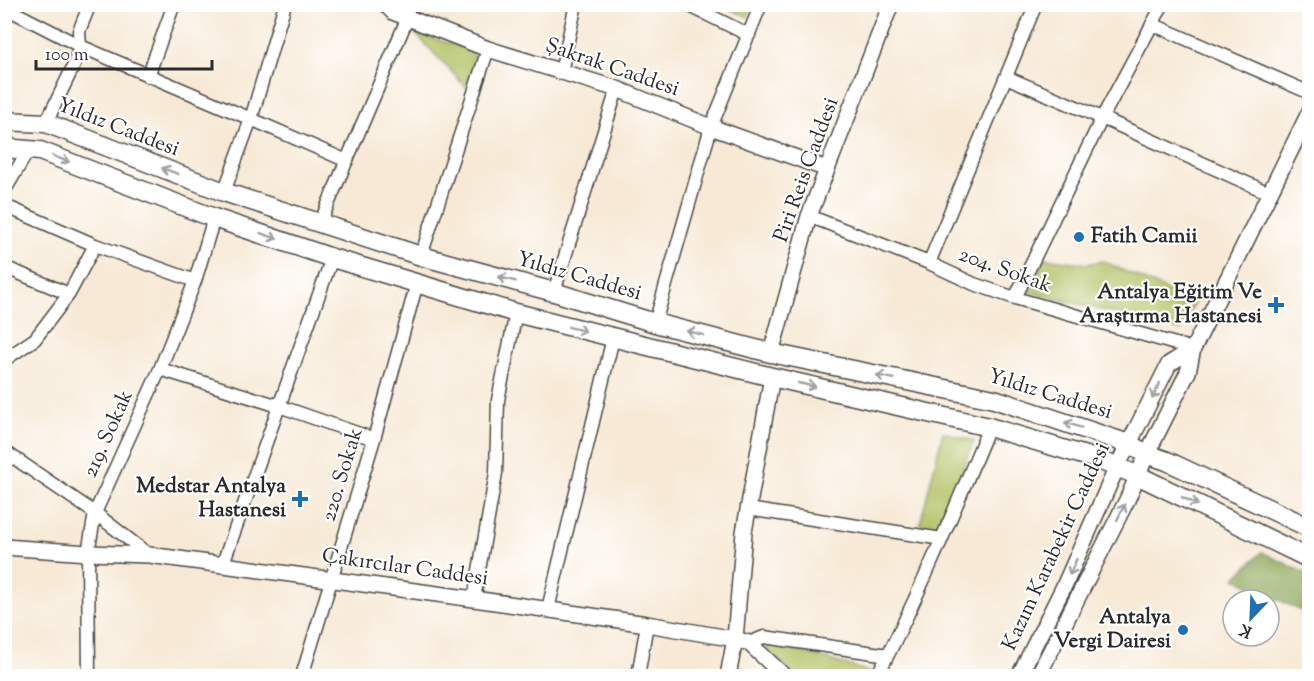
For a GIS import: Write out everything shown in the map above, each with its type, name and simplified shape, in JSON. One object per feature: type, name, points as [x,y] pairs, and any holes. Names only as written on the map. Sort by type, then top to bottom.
[{"type":"main road","name":"Yıldız Caddesi","points":[[4,121],[46,123],[224,192],[421,256],[554,292],[655,323],[771,353],[993,399],[1129,444],[1310,528]]},
{"type":"main road","points":[[4,148],[40,151],[214,218],[332,258],[516,313],[772,377],[989,427],[1117,467],[1310,559]]},
{"type":"street","points":[[46,123],[74,64],[80,46],[79,31],[90,4]]},
{"type":"street","points":[[148,75],[174,4]]},
{"type":"street","points":[[224,192],[251,119],[285,4]]},
{"type":"street","name":"Şakrak Caddesi","points":[[385,4],[393,12],[488,49],[617,89],[711,127],[827,169]]},
{"type":"street","points":[[561,72],[576,4]]},
{"type":"street","points":[[686,4],[749,35]]},
{"type":"street","points":[[655,323],[711,127],[761,4]]},
{"type":"street","name":"Piri Reis Caddesi","points":[[771,353],[809,216],[891,4]]},
{"type":"street","points":[[929,263],[1036,4]]},
{"type":"street","points":[[1015,298],[1102,118],[1162,4]]},
{"type":"street","points":[[4,7],[80,46],[347,161]]},
{"type":"street","points":[[320,223],[408,17]]},
{"type":"street","points":[[1152,24],[1310,93]]},
{"type":"street","points":[[421,256],[488,49]]},
{"type":"street","points":[[1006,77],[1269,193]]},
{"type":"street","points":[[554,292],[617,89]]},
{"type":"street","name":"Kazım Karabekir Caddesi","points":[[1038,676],[1127,500],[1188,372],[1193,349],[1310,111]]},
{"type":"street","points":[[4,195],[29,149]]},
{"type":"street","points":[[4,203],[5,206],[95,245],[195,282]]},
{"type":"street","name":"204. Sokak","points":[[809,216],[929,263],[974,284],[1193,349]]},
{"type":"street","name":"219. Sokak","points":[[89,676],[88,553],[95,513],[160,369],[195,282],[214,218]]},
{"type":"street","points":[[4,360],[35,339],[69,294],[95,245]]},
{"type":"street","points":[[222,566],[332,258]]},
{"type":"street","points":[[4,267],[69,294]]},
{"type":"street","name":"220. Sokak","points":[[302,676],[374,439],[417,283]]},
{"type":"street","points":[[474,598],[496,473],[498,400],[516,313]]},
{"type":"street","points":[[548,609],[613,338]]},
{"type":"street","name":"Kazım Karabekir Caddesi","points":[[1019,676],[1065,584],[1117,467],[1169,364],[1193,349]]},
{"type":"street","points":[[160,369],[279,406],[374,439]]},
{"type":"street","points":[[728,676],[742,641],[744,532],[772,377]]},
{"type":"street","points":[[877,676],[942,539],[989,427]]},
{"type":"street","points":[[4,451],[95,513],[150,555]]},
{"type":"street","points":[[748,509],[942,539]]},
{"type":"street","name":"Çakırcılar Caddesi","points":[[4,547],[150,555],[474,598],[742,641]]},
{"type":"street","points":[[638,676],[647,624]]},
{"type":"street","points":[[742,641],[764,637],[888,655]]},
{"type":"street","points":[[742,641],[784,676]]},
{"type":"green space","points":[[723,4],[753,5],[748,17]]},
{"type":"green space","points":[[415,33],[468,49],[476,58],[466,87]]},
{"type":"green space","points":[[1045,258],[1087,264],[1103,261],[1194,303],[1181,330],[1030,292]]},
{"type":"green space","points":[[943,432],[974,441],[938,530],[920,524]]},
{"type":"green space","points":[[1262,552],[1309,575],[1309,615],[1281,601],[1281,588],[1255,588],[1235,578]]},
{"type":"green space","points":[[772,643],[870,672],[867,676],[796,676],[765,648]]},
{"type":"place","name":"Fatih Camii","points":[[1079,237]]},
{"type":"place","name":"Antalya Eğitim Ve Araştırma Hastanesi","points":[[1276,305]]},
{"type":"place","name":"Medstar Antalya Hastanesi","points":[[300,499]]},
{"type":"place","name":"Antalya Vergi Dairesi","points":[[1183,630]]}]
